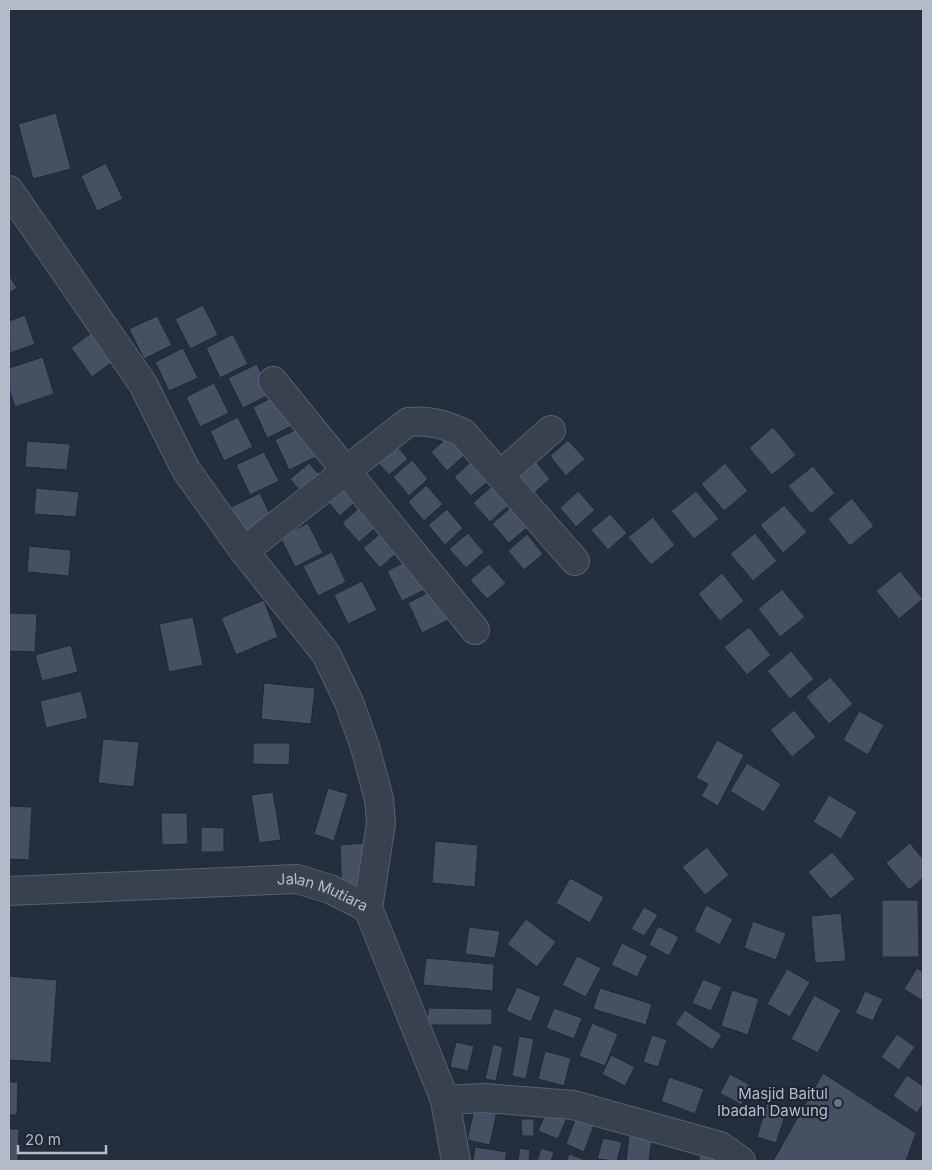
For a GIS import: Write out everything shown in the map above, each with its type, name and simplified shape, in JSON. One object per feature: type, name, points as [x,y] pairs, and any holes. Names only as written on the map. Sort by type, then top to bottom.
[{"type":"street","points":[[9,190],[143,384],[186,470],[244,551],[326,654],[350,702],[379,799],[382,823],[368,908]]},
{"type":"street","points":[[273,381],[475,630]]},
{"type":"street","points":[[244,551],[408,422],[425,420],[446,425],[462,433],[575,562]]},
{"type":"street","points":[[500,476],[550,430]]},
{"type":"street","name":"Jalan Mutiara","points":[[9,891],[297,879],[330,889],[368,908],[445,1100],[456,1161]]},
{"type":"street","points":[[445,1100],[484,1098],[573,1105],[720,1146],[741,1161]]},
{"type":"building","points":[[56,113],[71,169],[33,179],[18,124]]},
{"type":"building","points":[[106,163],[123,199],[97,211],[81,176]]},
{"type":"building","points":[[9,275],[17,288],[9,293]]},
{"type":"building","points":[[203,305],[218,335],[190,349],[175,319]]},
{"type":"building","points":[[25,315],[35,344],[10,353],[9,321]]},
{"type":"building","points":[[157,316],[172,345],[144,359],[129,329]]},
{"type":"building","points":[[98,328],[119,357],[92,377],[71,348]]},
{"type":"building","points":[[233,334],[248,364],[220,378],[206,348]]},
{"type":"building","points":[[183,348],[198,378],[169,391],[155,362]]},
{"type":"building","points":[[43,357],[54,394],[15,407],[9,388],[9,368]]},
{"type":"building","points":[[257,364],[271,394],[243,408],[228,378]]},
{"type":"building","points":[[214,383],[229,413],[200,427],[186,397]]},
{"type":"building","points":[[281,393],[296,424],[267,438],[253,407]]},
{"type":"building","points":[[238,417],[253,447],[224,461],[210,431]]},
{"type":"building","points":[[303,426],[318,456],[289,470],[275,440]]},
{"type":"building","points":[[773,427],[796,455],[772,475],[749,448]]},
{"type":"building","points":[[450,435],[466,454],[447,471],[431,452]]},
{"type":"building","points":[[391,439],[408,459],[389,475],[372,456]]},
{"type":"building","points":[[568,440],[585,459],[566,476],[550,456]]},
{"type":"building","points":[[27,441],[70,444],[67,470],[25,467]]},
{"type":"building","points":[[264,452],[279,481],[250,495],[236,465]]},
{"type":"building","points":[[534,459],[550,479],[532,495],[515,476]]},
{"type":"building","points":[[412,460],[428,479],[409,496],[393,477]]},
{"type":"building","points":[[473,460],[490,480],[471,496],[454,477]]},
{"type":"building","points":[[309,463],[326,482],[307,499],[290,479]]},
{"type":"building","points":[[725,463],[748,491],[724,511],[701,484]]},
{"type":"building","points":[[813,466],[835,493],[811,514],[788,486]]},
{"type":"building","points":[[343,480],[359,499],[340,516],[324,497]]},
{"type":"building","points":[[426,485],[443,504],[424,521],[408,502]]},
{"type":"building","points":[[492,486],[509,505],[490,522],[473,503]]},
{"type":"building","points":[[36,488],[79,492],[76,517],[34,514]]},
{"type":"building","points":[[578,491],[595,510],[576,527],[560,508]]},
{"type":"building","points":[[696,491],[719,519],[694,539],[671,511]]},
{"type":"building","points":[[260,493],[274,523],[246,537],[231,507]]},
{"type":"building","points":[[852,498],[874,526],[850,546],[828,519]]},
{"type":"building","points":[[784,505],[807,532],[783,553],[760,525]]},
{"type":"building","points":[[361,506],[378,526],[359,542],[342,523]]},
{"type":"building","points":[[511,507],[528,527],[509,543],[492,524]]},
{"type":"building","points":[[447,509],[463,528],[445,545],[428,525]]},
{"type":"building","points":[[610,514],[627,533],[608,550],[591,530]]},
{"type":"building","points":[[653,517],[675,545],[651,565],[628,537]]},
{"type":"building","points":[[308,523],[323,553],[295,567],[280,537]]},
{"type":"building","points":[[382,532],[399,551],[380,568],[363,548]]},
{"type":"building","points":[[468,533],[484,552],[466,568],[449,549]]},
{"type":"building","points":[[755,533],[777,561],[753,581],[730,554]]},
{"type":"building","points":[[527,534],[543,554],[524,570],[508,551]]},
{"type":"building","points":[[29,546],[71,550],[69,576],[27,572]]},
{"type":"building","points":[[332,552],[346,582],[318,596],[303,566]]},
{"type":"building","points":[[415,557],[430,587],[402,601],[387,571]]},
{"type":"building","points":[[489,564],[506,583],[487,599],[470,580]]},
{"type":"building","points":[[900,571],[923,599],[899,619],[876,591]]},
{"type":"building","points":[[722,573],[744,601],[720,621],[698,594]]},
{"type":"building","points":[[362,581],[377,610],[348,624],[334,595]]},
{"type":"building","points":[[435,589],[450,619],[422,633],[408,603]]},
{"type":"building","points":[[782,589],[805,617],[780,637],[758,609]]},
{"type":"building","points":[[264,600],[278,637],[236,655],[221,618]]},
{"type":"building","points":[[9,613],[37,614],[35,652],[9,651]]},
{"type":"building","points":[[193,617],[203,665],[169,672],[159,624]]},
{"type":"building","points":[[749,627],[771,655],[747,675],[724,647]]},
{"type":"building","points":[[71,645],[78,672],[42,681],[35,655]]},
{"type":"building","points":[[791,651],[814,679],[790,699],[767,671]]},
{"type":"building","points":[[830,677],[853,704],[829,724],[806,697]]},
{"type":"building","points":[[264,683],[315,688],[311,724],[261,719]]},
{"type":"building","points":[[81,691],[88,718],[46,728],[40,701]]},
{"type":"building","points":[[794,710],[816,737],[792,757],[770,730]]},
{"type":"building","points":[[859,711],[884,725],[868,755],[843,740]]},
{"type":"building","points":[[103,739],[139,742],[134,787],[98,783]]},
{"type":"building","points":[[717,740],[744,755],[718,806],[701,796],[708,784],[696,778]]},
{"type":"building","points":[[253,743],[290,743],[289,765],[253,764]]},
{"type":"building","points":[[747,763],[781,784],[764,812],[730,791]]},
{"type":"building","points":[[328,788],[348,794],[334,841],[314,834]]},
{"type":"building","points":[[273,792],[281,840],[259,843],[251,795]]},
{"type":"building","points":[[829,795],[857,812],[841,839],[813,822]]},
{"type":"building","points":[[9,806],[32,807],[29,860],[9,859]]},
{"type":"building","points":[[161,813],[187,813],[188,844],[162,845]]},
{"type":"building","points":[[201,827],[224,828],[224,852],[201,852]]},
{"type":"building","points":[[435,841],[478,845],[475,887],[432,883]]},
{"type":"building","points":[[366,843],[368,893],[342,895],[340,845]]},
{"type":"building","points":[[910,843],[923,859],[923,878],[909,890],[886,863]]},
{"type":"building","points":[[707,847],[729,875],[705,895],[682,867]]},
{"type":"building","points":[[832,852],[855,879],[831,899],[808,872]]},
{"type":"building","points":[[570,878],[604,897],[590,923],[556,903]]},
{"type":"building","points":[[882,900],[918,900],[919,957],[882,957]]},
{"type":"building","points":[[706,905],[733,919],[720,945],[694,931]]},
{"type":"building","points":[[644,907],[658,915],[644,936],[631,929]]},
{"type":"building","points":[[841,913],[846,961],[815,963],[811,916]]},
{"type":"building","points":[[526,919],[556,942],[537,967],[507,944]]},
{"type":"building","points":[[753,921],[786,933],[776,960],[744,948]]},
{"type":"building","points":[[658,926],[679,937],[669,956],[649,945]]},
{"type":"building","points":[[469,927],[500,931],[495,958],[465,954]]},
{"type":"building","points":[[622,943],[648,956],[637,977],[611,965]]},
{"type":"building","points":[[577,956],[601,968],[586,997],[562,985]]},
{"type":"building","points":[[426,958],[494,964],[493,991],[423,985]]},
{"type":"building","points":[[917,968],[923,972],[923,1001],[904,989]]},
{"type":"building","points":[[787,969],[810,982],[790,1017],[767,1004]]},
{"type":"building","points":[[9,976],[57,980],[51,1063],[9,1060]]},
{"type":"building","points":[[703,979],[722,987],[711,1011],[692,1003]]},
{"type":"building","points":[[517,987],[541,997],[531,1022],[506,1011]]},
{"type":"building","points":[[600,988],[652,1004],[646,1025],[593,1009]]},
{"type":"building","points":[[732,990],[759,999],[748,1035],[721,1026]]},
{"type":"building","points":[[865,991],[883,999],[873,1021],[855,1013]]},
{"type":"building","points":[[814,995],[841,1010],[818,1053],[791,1039]]},
{"type":"building","points":[[428,1008],[492,1009],[492,1025],[427,1025]]},
{"type":"building","points":[[554,1008],[582,1018],[574,1039],[546,1028]]},
{"type":"building","points":[[685,1010],[722,1035],[712,1050],[675,1024]]},
{"type":"building","points":[[592,1023],[618,1034],[605,1066],[579,1056]]},
{"type":"building","points":[[897,1034],[915,1047],[899,1070],[881,1057]]},
{"type":"building","points":[[652,1035],[667,1040],[658,1067],[643,1062]]},
{"type":"building","points":[[519,1036],[534,1039],[526,1079],[512,1076]]},
{"type":"building","points":[[456,1042],[474,1046],[468,1071],[450,1067]]},
{"type":"building","points":[[493,1044],[503,1047],[496,1081],[485,1079]]},
{"type":"building","points":[[545,1051],[571,1058],[564,1086],[538,1079]]},
{"type":"building","points":[[611,1055],[635,1067],[625,1086],[602,1074]]},
{"type":"building","name":"Masjid Baitul Ibadah Dawung","points":[[823,1073],[916,1133],[906,1161],[773,1161]]},
{"type":"building","points":[[730,1074],[752,1086],[741,1105],[720,1093]]},
{"type":"building","points":[[907,1075],[923,1086],[923,1104],[917,1113],[893,1096]]},
{"type":"building","points":[[669,1077],[704,1089],[695,1114],[661,1101]]},
{"type":"building","points":[[9,1082],[18,1082],[17,1115],[9,1115]]},
{"type":"building","points":[[767,1103],[787,1110],[776,1143],[757,1137]]},
{"type":"building","points":[[475,1106],[497,1111],[490,1145],[467,1140]]},
{"type":"building","points":[[546,1112],[566,1120],[558,1139],[538,1131]]},
{"type":"building","points":[[576,1117],[594,1125],[584,1152],[566,1144]]},
{"type":"building","points":[[521,1119],[534,1119],[534,1136],[522,1136]]},
{"type":"building","points":[[9,1129],[19,1129],[18,1161],[9,1161]]},
{"type":"building","points":[[629,1135],[652,1138],[649,1161],[626,1161]]},
{"type":"building","points":[[603,1138],[622,1142],[617,1161],[597,1159]]},
{"type":"building","points":[[475,1147],[507,1152],[505,1161],[473,1161]]},
{"type":"building","points":[[520,1148],[530,1150],[529,1161],[518,1161]]},
{"type":"building","points":[[541,1148],[554,1152],[551,1161],[537,1161]]},
{"type":"building","points":[[702,1151],[720,1161],[698,1161]]},
{"type":"building","points":[[569,1154],[588,1161],[567,1161]]},
{"type":"place","name":"Masjid Baitul Ibadah Dawung","points":[[838,1103]]}]
